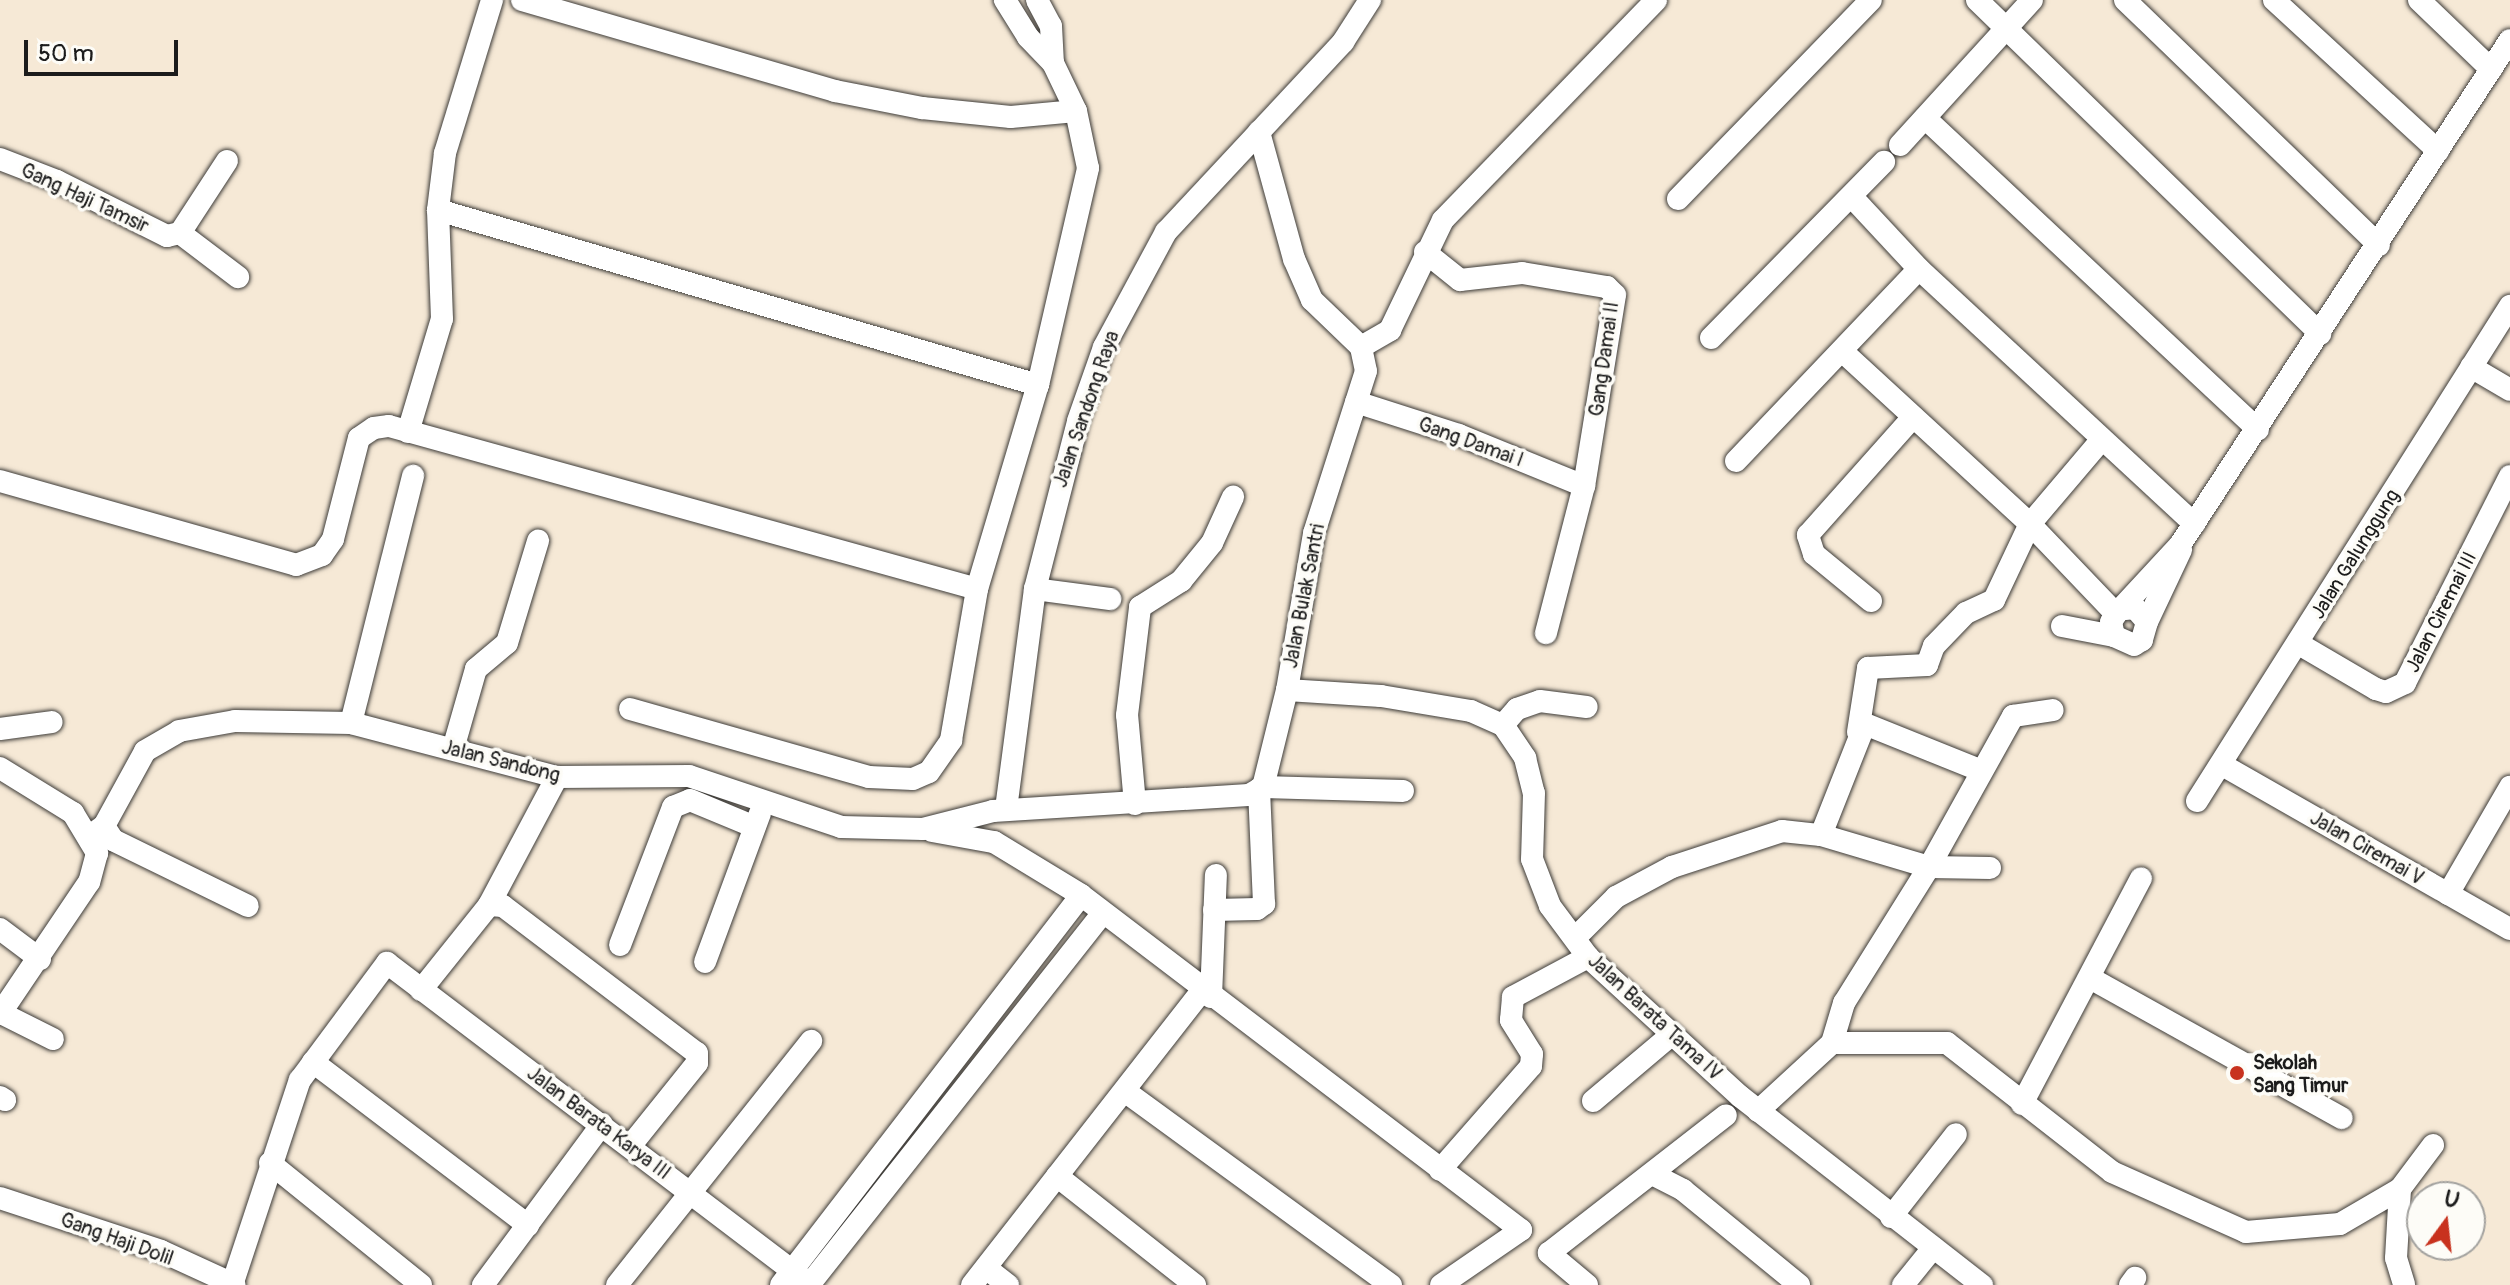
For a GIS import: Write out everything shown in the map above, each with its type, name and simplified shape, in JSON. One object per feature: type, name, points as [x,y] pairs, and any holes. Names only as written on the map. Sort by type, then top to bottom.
[{"type":"street","points":[[408,432],[442,319],[438,210],[445,153],[492,0]]},
{"type":"street","points":[[522,0],[835,91],[922,108],[1011,117],[1076,111]]},
{"type":"street","points":[[630,709],[869,777],[913,779],[929,772],[951,740],[977,589],[1038,385],[1088,168],[1076,111],[1053,63],[1028,37],[1005,0]]},
{"type":"street","points":[[1037,0],[1051,26],[1053,63]]},
{"type":"street","name":"Jalan Sandong Raya","points":[[1006,809],[1035,589],[1078,421],[1133,287],[1166,232],[1343,42],[1370,0]]},
{"type":"street","points":[[1259,132],[1294,259],[1312,300],[1361,347],[1390,330],[1443,220],[1656,0]]},
{"type":"street","points":[[1678,199],[1871,0]]},
{"type":"street","points":[[1977,0],[2320,334]]},
{"type":"street","points":[[1900,145],[2032,0]]},
{"type":"street","points":[[2125,0],[2379,245]]},
{"type":"street","points":[[2274,0],[2438,151]]},
{"type":"street","points":[[2419,0],[2491,69]]},
{"type":"street","points":[[2118,620],[2180,545],[2258,430],[2510,40]]},
{"type":"street","points":[[1925,118],[2258,430]]},
{"type":"street","name":"Gang Haji Tamsir","points":[[0,159],[57,181],[167,236],[180,233]]},
{"type":"street","points":[[227,161],[180,233],[238,277]]},
{"type":"street","points":[[1711,338],[1884,162]]},
{"type":"street","points":[[1852,197],[1919,269],[2194,524]]},
{"type":"street","points":[[438,210],[1038,385]]},
{"type":"street","name":"Gang Damai II","points":[[1425,252],[1460,280],[1522,273],[1607,287],[1615,295],[1584,486]]},
{"type":"street","points":[[1736,461],[1919,269]]},
{"type":"street","name":"Jalan Galunggung","points":[[2197,801],[2224,766],[2510,306]]},
{"type":"street","name":"Jalan Bulak Santri","points":[[1214,910],[1257,909],[1264,904],[1261,788],[1287,690],[1314,533],[1366,371],[1361,347]]},
{"type":"street","points":[[1842,351],[2030,524],[2118,620],[2134,645],[2147,632],[2147,622],[2181,558],[2180,545]]},
{"type":"street","points":[[2471,367],[2510,390]]},
{"type":"street","name":"Gang Damai I","points":[[1356,402],[1459,435],[1584,486]]},
{"type":"street","points":[[1871,601],[1814,554],[1808,535],[1913,417]]},
{"type":"street","points":[[0,481],[296,565],[322,555],[333,539],[359,438],[374,428],[408,432],[977,589]]},
{"type":"street","points":[[1821,835],[1858,732],[1868,668],[1927,665],[1934,646],[1966,613],[1994,600],[2030,524],[2102,439]]},
{"type":"street","points":[[351,723],[413,476]]},
{"type":"street","name":"Jalan Ciremai III","points":[[2299,644],[2376,689],[2386,692],[2405,683],[2510,476]]},
{"type":"street","points":[[1546,633],[1584,486]]},
{"type":"street","points":[[1135,804],[1127,715],[1140,607],[1181,581],[1212,543],[1233,497]]},
{"type":"street","points":[[453,749],[476,669],[507,643],[538,541]]},
{"type":"street","points":[[1035,589],[1110,599]]},
{"type":"street","points":[[2062,626],[2118,620],[2135,608],[2147,622]]},
{"type":"street","points":[[1287,690],[1381,696],[1471,711],[1503,725],[1517,709],[1540,701],[1587,707]]},
{"type":"street","points":[[1758,1111],[1832,1043],[1844,1003],[1929,867],[2013,716],[2053,710]]},
{"type":"street","name":"Jalan Sandong","points":[[97,831],[145,751],[179,731],[235,721],[351,723],[557,777],[689,776],[841,827],[923,829],[1006,809]]},
{"type":"street","points":[[0,729],[52,722]]},
{"type":"street","points":[[1858,732],[1865,724],[1874,725],[1982,771]]},
{"type":"street","name":"Jalan Barata Tama IV","points":[[1503,725],[1525,758],[1534,793],[1532,859],[1550,906],[1588,957],[1670,1036],[1758,1111],[1982,1285]]},
{"type":"street","name":"Jalan Ciremai V","points":[[2224,766],[2510,929]]},
{"type":"street","points":[[0,768],[113,840],[248,906]]},
{"type":"street","points":[[421,990],[489,905],[557,777]]},
{"type":"street","points":[[2448,894],[2510,787]]},
{"type":"street","points":[[1006,809],[1135,804],[1249,795],[1261,788],[1403,791]]},
{"type":"street","points":[[620,945],[673,807],[690,800],[755,827]]},
{"type":"street","points":[[705,962],[764,802]]},
{"type":"street","points":[[923,829],[994,842],[1081,895],[1521,1230],[1441,1285]]},
{"type":"street","points":[[53,1039],[0,1013],[40,959],[89,882],[97,853],[97,831]]},
{"type":"street","points":[[1576,937],[1616,897],[1672,867],[1782,831],[1821,835],[1929,867],[1990,868]]},
{"type":"street","points":[[1008,1285],[979,1276],[1207,993],[1216,875]]},
{"type":"street","points":[[2022,1104],[2141,878]]},
{"type":"street","points":[[801,1282],[1081,895]]},
{"type":"street","points":[[489,905],[503,906],[697,1053],[697,1063],[631,1145]]},
{"type":"street","points":[[801,1282],[1103,913]]},
{"type":"street","points":[[0,929],[40,959]]},
{"type":"street","points":[[1440,1170],[1531,1066],[1532,1054],[1511,1020],[1513,997],[1588,957]]},
{"type":"street","name":"Jalan Barata Karya III","points":[[313,1062],[387,963],[631,1145],[801,1282]]},
{"type":"street","points":[[2090,978],[2342,1118]]},
{"type":"street","points":[[1593,1101],[1670,1036]]},
{"type":"street","points":[[617,1285],[811,1041]]},
{"type":"street","points":[[1832,1043],[1947,1043],[2112,1172],[2246,1232],[2340,1224],[2400,1189],[2433,1145]]},
{"type":"street","points":[[234,1284],[287,1106],[313,1062],[528,1225]]},
{"type":"street","points":[[1126,1092],[1391,1285]]},
{"type":"street","points":[[1587,1285],[1549,1253],[1620,1194],[1654,1175],[1726,1115]]},
{"type":"street","points":[[483,1285],[602,1124]]},
{"type":"street","points":[[1891,1217],[1956,1134]]},
{"type":"street","points":[[270,1163],[421,1285]]},
{"type":"street","points":[[1654,1175],[1683,1190],[1799,1285]]},
{"type":"street","points":[[1057,1176],[1195,1285]]},
{"type":"street","points":[[2400,1189],[2396,1258],[2404,1285]]},
{"type":"street","name":"Gang Haji Dolil","points":[[0,1198],[161,1251],[234,1284]]},
{"type":"street","points":[[1903,1285],[1933,1248]]},
{"type":"place","name":"Sekolah Sang Timur","points":[[2237,1073]]}]
